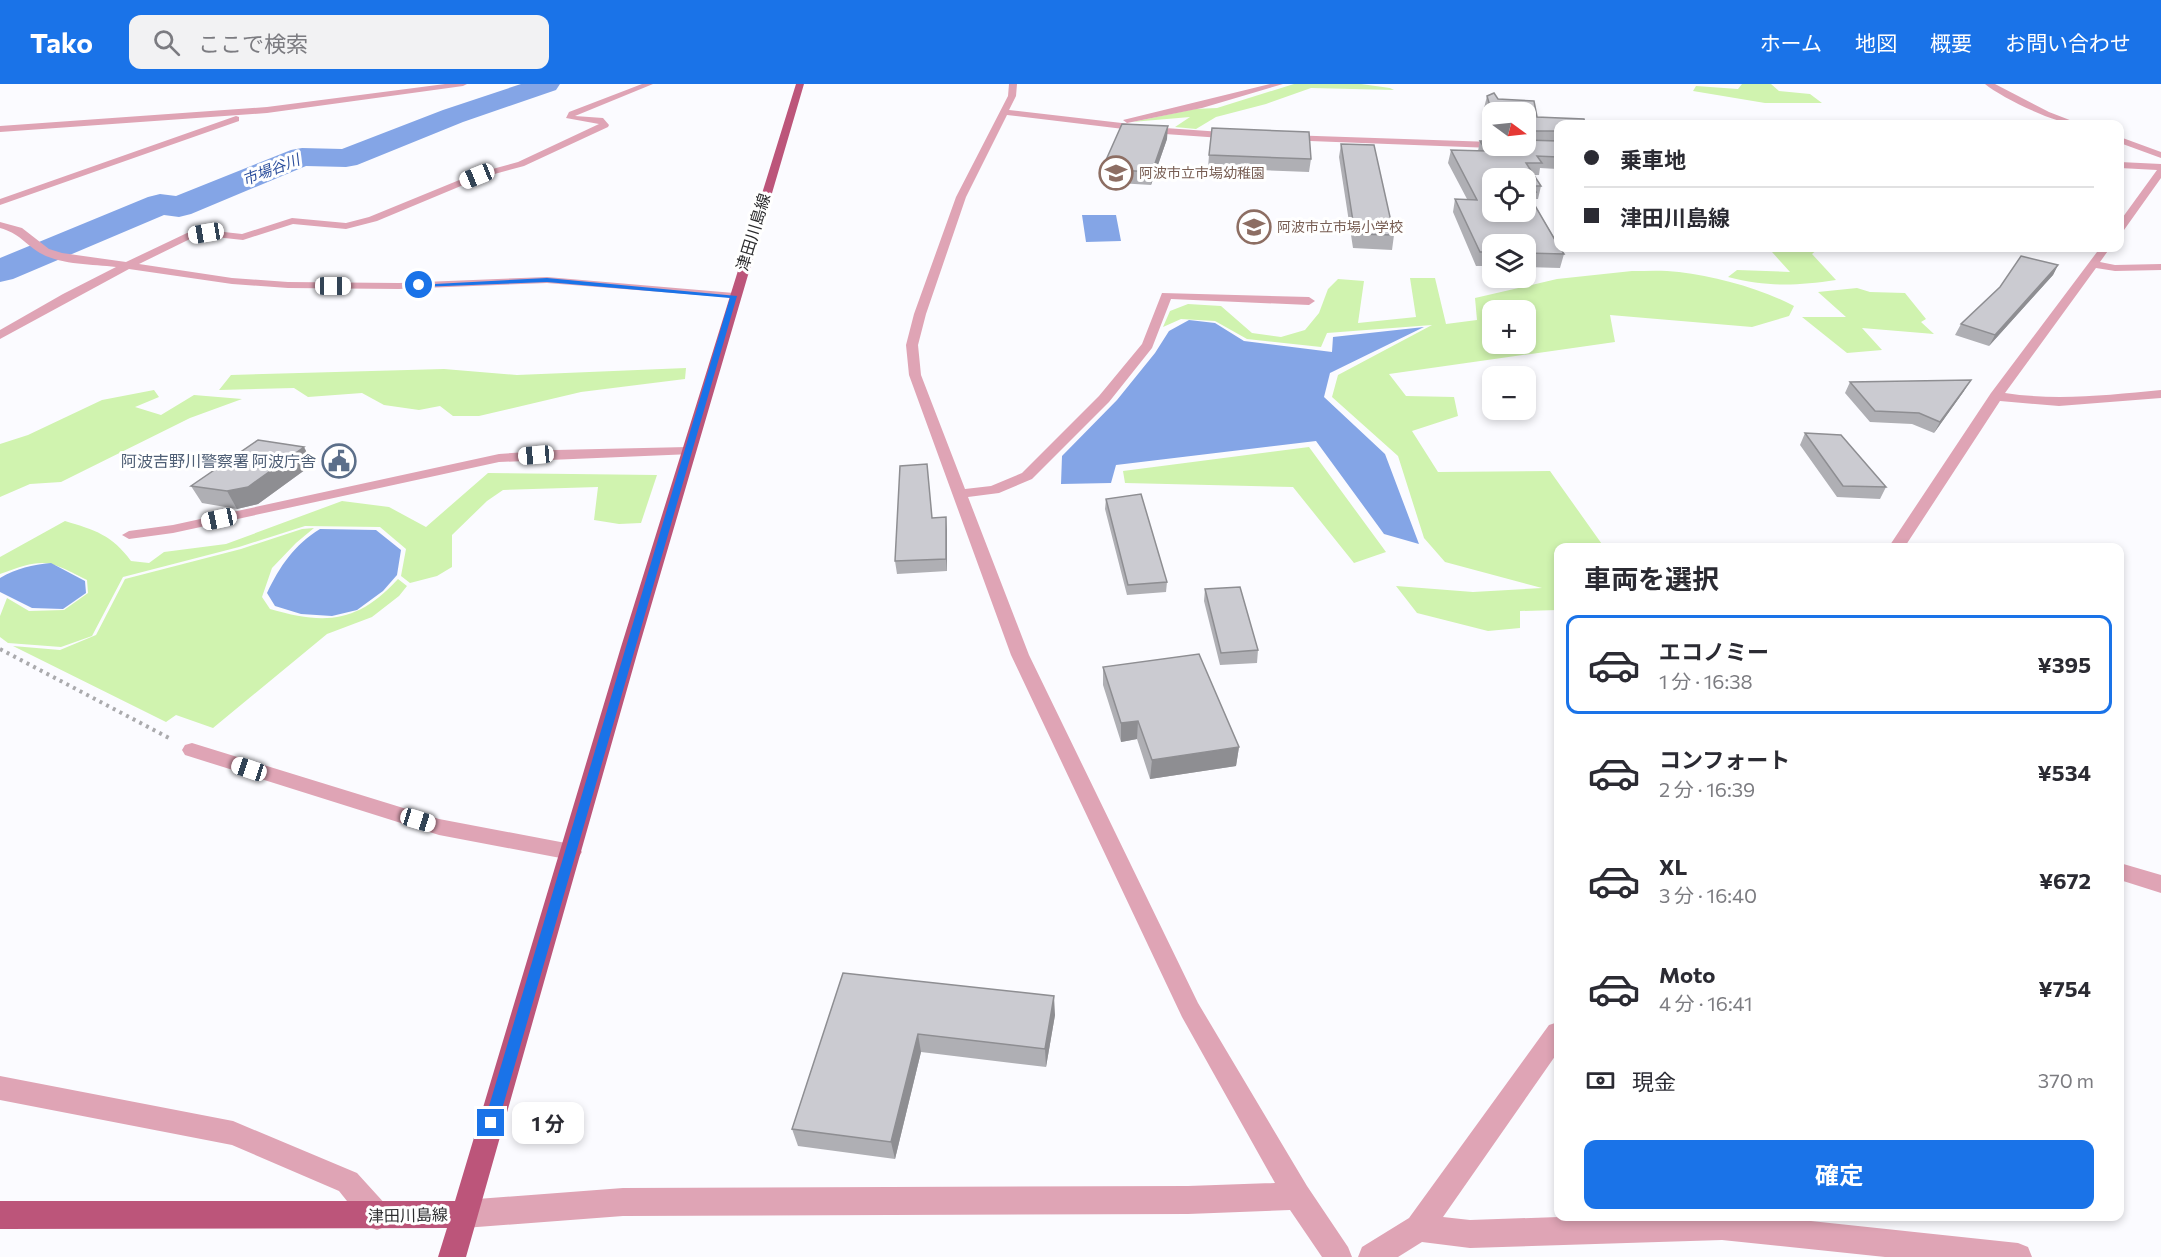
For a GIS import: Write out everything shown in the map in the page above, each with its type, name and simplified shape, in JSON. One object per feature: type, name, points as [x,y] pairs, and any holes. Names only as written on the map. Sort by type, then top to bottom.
[{"type":"main road","name":"津田川島線","points":[[0,1215],[377,1216],[464,1214],[734,296],[800,84]]},
{"type":"main road","points":[[452,1257],[464,1214]]},
{"type":"street","points":[[0,129],[267,110],[463,84]]},
{"type":"street","points":[[0,335],[67,296],[187,236],[206,233],[243,237],[292,221],[346,226],[373,219],[477,176],[521,164],[605,125],[600,120],[570,118],[572,114],[649,84]]},
{"type":"street","points":[[1013,84],[1012,96],[962,197],[920,314],[912,345],[915,375],[1020,655],[1190,1010],[1296,1196],[1338,1257]]},
{"type":"street","points":[[1114,125],[1202,105],[1279,84]]},
{"type":"street","points":[[1989,84],[2046,114],[2064,120]]},
{"type":"street","points":[[0,202],[121,161],[207,128],[267,110]]},
{"type":"street","points":[[1004,112],[1114,125],[1252,137]]},
{"type":"street","points":[[1273,138],[1482,145]]},
{"type":"street","points":[[2124,141],[2161,155]]},
{"type":"street","points":[[2124,165],[2161,169],[2124,222]]},
{"type":"street","points":[[0,225],[18,230],[47,252],[232,281],[288,285],[399,286],[547,280],[734,296]]},
{"type":"street","points":[[1899,543],[1996,396],[2102,252]]},
{"type":"street","points":[[2093,264],[2115,268],[2161,267]]},
{"type":"street","points":[[958,494],[994,490],[1027,476],[1104,399],[1148,345],[1166,295],[1309,301]]},
{"type":"street","points":[[1996,396],[2022,401],[2068,404],[2161,394]]},
{"type":"street","points":[[192,750],[439,827],[571,852]]},
{"type":"street","points":[[2124,873],[2161,884]]},
{"type":"street","points":[[1372,1257],[1419,1228],[1554,1039]]},
{"type":"street","points":[[0,1088],[233,1133],[348,1182],[377,1216]]},
{"type":"street","points":[[464,1214],[623,1202],[1177,1200],[1296,1196]]},
{"type":"street","points":[[1419,1228],[1470,1234],[1722,1226],[2018,1257]]},
{"type":"lane","points":[[129,535],[173,529],[499,458],[555,454],[688,452]]},
{"type":"path","points":[[0,649],[192,750]]},
{"type":"green space","points":[[1294,84],[1361,84],[1394,90],[1311,88],[1266,104],[1216,117],[1196,129],[1175,127],[1190,117],[1132,122],[1195,109],[1217,108]]},
{"type":"green space","points":[[1742,84],[1771,84],[1779,91],[1810,94],[1822,103],[1765,103],[1693,91],[1696,86],[1738,89]]},
{"type":"green space","points":[[1772,252],[1814,252],[1812,254],[1836,280],[1782,284],[1756,283],[1728,277],[1737,270],[1790,272]]},
{"type":"green space","points":[[1632,271],[1679,272],[1708,277],[1738,284],[1794,306],[1789,316],[1752,327],[1610,315],[1615,342],[1536,353],[1536,300],[1482,300],[1482,354],[1530,354],[1389,374],[1406,396],[1454,397],[1458,416],[1412,431],[1438,472],[1550,471],[1601,543],[1554,543],[1554,610],[1520,611],[1520,628],[1488,631],[1417,613],[1396,586],[1473,592],[1542,588],[1445,562],[1424,538],[1398,456],[1332,397],[1338,375],[1432,325],[1327,333],[1321,347],[1247,339],[1215,321],[1181,319],[1163,327],[1170,311],[1188,304],[1221,306],[1252,333],[1281,337],[1305,330],[1319,313],[1328,289],[1338,279],[1364,281],[1358,323],[1416,317],[1410,278],[1435,278],[1446,324],[1477,320],[1475,298],[1518,288],[1536,288],[1536,284],[1557,279]]},
{"type":"green space","points":[[1857,288],[1870,292],[1905,293],[1926,319],[1921,322],[1934,334],[1862,328],[1882,350],[1847,353],[1802,317],[1846,317],[1818,292]]},
{"type":"green space","points":[[686,368],[685,379],[581,392],[479,416],[453,416],[440,406],[419,410],[384,405],[362,393],[308,397],[294,388],[219,390],[231,375],[444,369],[517,375]]},
{"type":"green space","points":[[154,390],[159,397],[135,407],[161,415],[194,395],[242,399],[190,418],[61,482],[30,484],[0,497],[0,444],[28,435],[102,400]]},
{"type":"green space","points":[[1309,447],[1386,552],[1354,563],[1293,487],[1125,483],[1123,471]]},
{"type":"green space","points":[[488,473],[657,475],[641,523],[619,524],[594,520],[598,487],[503,490],[487,501],[452,535],[452,567],[437,576],[410,583],[401,576],[406,549],[380,527],[305,526],[239,547],[123,577],[92,636],[61,647],[8,643],[0,637],[0,616],[7,598],[29,611],[64,610],[88,593],[87,580],[45,563],[26,565],[0,574],[0,557],[65,521],[85,527],[110,539],[131,561],[149,563],[164,552],[226,544],[342,501],[389,507],[426,527]]},
{"type":"green space","points":[[314,528],[272,568],[262,597],[270,609],[308,617],[340,616],[369,604],[398,579],[407,586],[399,596],[372,617],[327,634],[213,728],[176,715],[166,722],[13,646],[60,650],[96,635],[125,579],[241,549],[302,529]]},
{"type":"water","points":[[1082,215],[1116,215],[1121,241],[1086,242]]},
{"type":"water","points":[[1189,320],[1215,323],[1244,341],[1332,352],[1333,337],[1424,327],[1330,373],[1324,397],[1385,454],[1419,544],[1384,534],[1316,441],[1116,465],[1111,483],[1061,484],[1062,456],[1117,400],[1155,353],[1169,331]]},
{"type":"water","points":[[320,529],[376,530],[401,550],[397,575],[383,591],[357,610],[332,616],[301,614],[275,606],[267,593],[277,574],[295,549]]},
{"type":"water","points":[[51,563],[85,581],[86,593],[63,609],[32,608],[0,592],[0,578],[25,568]]},
{"type":"building","points":[[1494,93],[1498,99],[1534,102],[1489,102],[1487,96]]},
{"type":"building","points":[[1536,112],[1537,117],[1584,119],[1554,120],[1554,131],[1536,131]]},
{"type":"building","points":[[1122,124],[1168,126],[1152,172],[1102,169]]},
{"type":"building","points":[[1212,128],[1309,132],[1311,159],[1209,155]]},
{"type":"building","points":[[1536,140],[1554,141],[1554,157],[1537,156],[1542,163],[1526,163],[1529,168],[1482,168],[1482,222],[1536,222],[1536,207],[1554,238],[1554,252],[1564,254],[1536,253],[1536,234],[1482,234],[1482,252],[1480,252],[1455,199],[1477,200],[1451,150],[1482,151],[1482,156],[1536,156]]},
{"type":"building","points":[[1341,144],[1374,145],[1394,235],[1355,234]]},
{"type":"building","points":[[2021,256],[2058,265],[1995,335],[1961,324],[2000,287]]},
{"type":"building","points":[[1971,380],[1940,422],[1919,413],[1875,411],[1850,382]]},
{"type":"building","points":[[1805,433],[1841,435],[1886,487],[1843,486]]},
{"type":"building","points":[[258,440],[304,447],[248,487],[227,491],[191,486]]},
{"type":"building","points":[[927,464],[932,518],[946,517],[946,559],[895,561],[900,466]]},
{"type":"building","points":[[1141,494],[1167,582],[1128,585],[1106,499]]},
{"type":"building","points":[[1240,587],[1258,650],[1221,653],[1205,589]]},
{"type":"building","points":[[1199,654],[1239,747],[1152,760],[1138,721],[1121,723],[1103,667]]},
{"type":"building","points":[[843,973],[1054,996],[1045,1049],[918,1034],[891,1142],[792,1129]]},
{"type":"waterway","name":"市場谷川","points":[[0,271],[160,204],[179,207],[302,157],[346,158],[453,116],[547,84]]},
{"type":"place","name":"阿波市立市場幼稚園","points":[[1116,173]]},
{"type":"place","name":"阿波市立市場小学校","points":[[1254,227]]},
{"type":"place","name":"阿波吉野川警察署 阿波庁舎","points":[[339,461]]},
{"type":"route","points":[[419,285],[547,280],[689,294],[734,296],[491,1123]]}]
